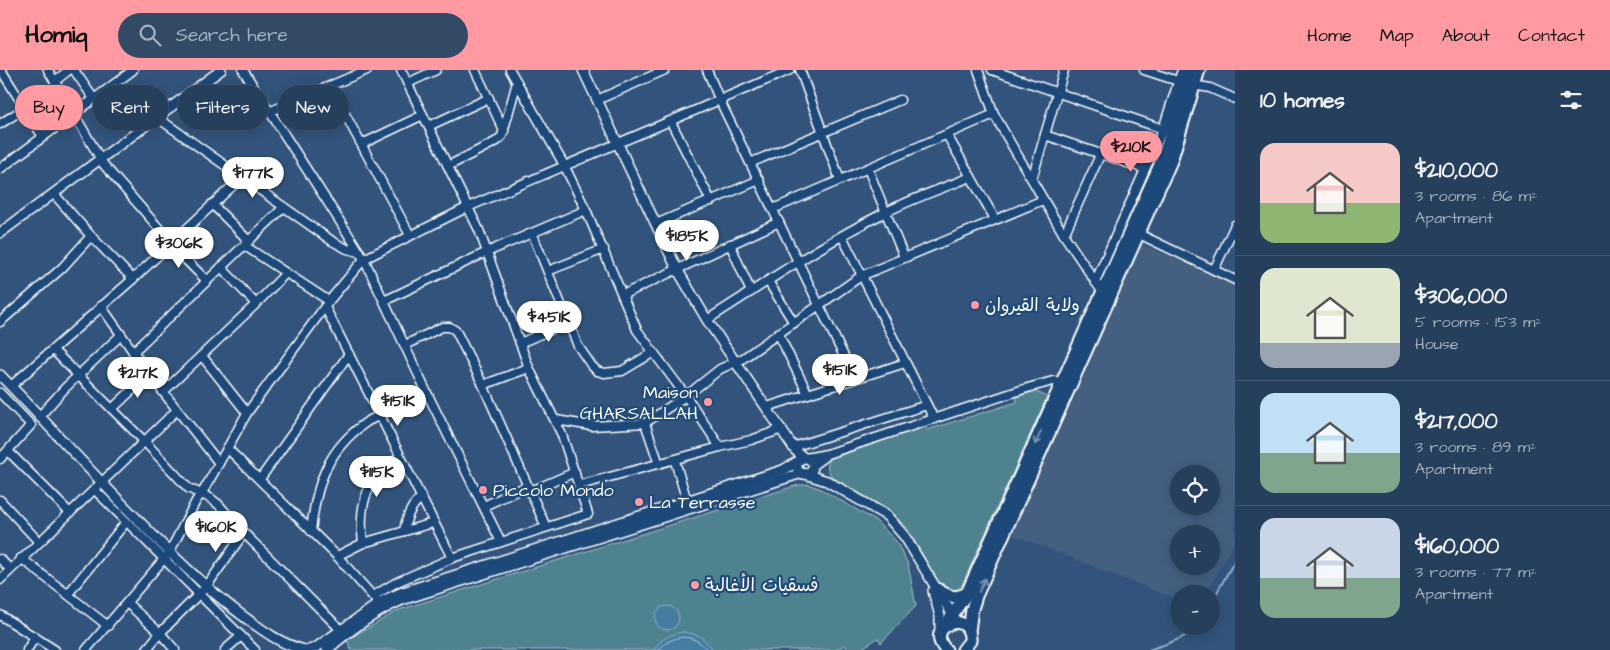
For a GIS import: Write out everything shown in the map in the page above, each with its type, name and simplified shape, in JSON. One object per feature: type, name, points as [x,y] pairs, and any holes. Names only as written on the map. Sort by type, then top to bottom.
[{"type":"main road","points":[[1102,307],[1103,293],[1163,158],[1191,70]]},
{"type":"main road","points":[[936,650],[941,633],[955,619],[1102,307],[1139,234],[1171,161],[1187,84],[1199,70]]},
{"type":"main road","points":[[967,650],[972,609],[976,596],[1067,383]]},
{"type":"main road","points":[[936,589],[954,597],[967,594]]},
{"type":"main road","points":[[955,619],[966,627],[970,634]]},
{"type":"main road","points":[[941,633],[940,642],[946,650]]},
{"type":"street","points":[[48,70],[56,85]]},
{"type":"street","points":[[54,81],[69,70]]},
{"type":"street","points":[[74,70],[93,98]]},
{"type":"street","points":[[113,85],[133,70]]},
{"type":"street","points":[[168,110],[221,70]]},
{"type":"street","points":[[242,70],[362,256],[501,542]]},
{"type":"street","points":[[332,85],[367,70]]},
{"type":"street","points":[[327,650],[378,603],[397,582],[452,558],[588,514],[556,420],[529,368],[487,252],[468,207],[401,70]]},
{"type":"street","points":[[408,83],[436,70]]},
{"type":"street","points":[[475,70],[504,131]]},
{"type":"street","points":[[510,70],[564,165],[586,210],[637,330],[652,353],[686,396],[720,447]]},
{"type":"street","points":[[583,70],[677,269],[707,320],[782,429],[801,460],[798,470],[828,481]]},
{"type":"street","points":[[597,100],[664,70]]},
{"type":"street","points":[[707,70],[720,101],[855,379]]},
{"type":"street","points":[[86,650],[164,560],[247,413],[362,256],[564,165],[671,122],[790,70]]},
{"type":"street","points":[[800,70],[840,180]]},
{"type":"street","points":[[978,70],[994,114],[1064,235],[1103,293]]},
{"type":"street","points":[[992,70],[1163,129]]},
{"type":"street","points":[[1032,179],[1064,70]]},
{"type":"street","points":[[1144,70],[1187,84],[1210,88],[1235,99]]},
{"type":"street","points":[[1095,282],[1163,129],[1187,84],[1182,70]]},
{"type":"street","points":[[2,75],[15,94]]},
{"type":"street","points":[[448,166],[497,141],[502,136],[517,82]]},
{"type":"street","points":[[429,126],[489,98]]},
{"type":"street","points":[[750,163],[900,100]]},
{"type":"street","points":[[269,112],[278,108]]},
{"type":"street","points":[[0,124],[15,114]]},
{"type":"street","points":[[772,209],[994,114]]},
{"type":"street","points":[[362,144],[423,115]]},
{"type":"street","points":[[349,120],[410,235]]},
{"type":"street","points":[[671,122],[711,201]]},
{"type":"street","points":[[168,125],[332,241],[362,256]]},
{"type":"street","points":[[39,130],[43,137]]},
{"type":"street","points":[[0,169],[52,130]]},
{"type":"street","points":[[83,130],[100,159],[170,242],[206,280]]},
{"type":"street","points":[[0,234],[141,130]]},
{"type":"street","points":[[947,135],[995,219]]},
{"type":"street","points":[[1045,135],[1145,169]]},
{"type":"street","points":[[1064,235],[1100,155]]},
{"type":"street","points":[[868,168],[904,257]]},
{"type":"street","points":[[707,320],[798,261],[886,212],[971,177]]},
{"type":"street","points":[[11,386],[133,279],[170,242],[241,178]]},
{"type":"street","points":[[656,224],[758,180]]},
{"type":"street","points":[[54,194],[133,279]]},
{"type":"street","points":[[556,420],[592,426],[645,423],[686,396],[720,369],[736,362],[861,276],[1043,200]]},
{"type":"street","points":[[212,204],[247,244],[327,304],[379,415],[452,558]]},
{"type":"street","points":[[133,352],[284,207]]},
{"type":"street","points":[[384,301],[487,252],[586,210]]},
{"type":"street","points":[[622,295],[779,222]]},
{"type":"street","points":[[1214,270],[1235,225]]},
{"type":"street","points":[[532,233],[585,359],[597,371],[612,373],[622,371],[652,353]]},
{"type":"street","points":[[1139,234],[1235,280]]},
{"type":"street","points":[[0,322],[62,268],[91,236]]},
{"type":"street","points":[[842,236],[934,420]]},
{"type":"street","points":[[730,244],[751,292]]},
{"type":"street","points":[[548,270],[604,249]]},
{"type":"street","points":[[221,267],[256,304]]},
{"type":"street","points":[[163,392],[256,304],[286,272]]},
{"type":"street","points":[[768,281],[794,323]]},
{"type":"street","points":[[100,306],[148,374],[219,463]]},
{"type":"street","points":[[520,343],[569,322]]},
{"type":"street","points":[[405,345],[442,327],[453,328],[483,385],[546,527]]},
{"type":"street","points":[[778,333],[808,394]]},
{"type":"street","points":[[39,417],[65,388],[80,376],[121,335]]},
{"type":"street","points":[[53,350],[188,488],[210,498],[218,504],[244,533],[340,629]]},
{"type":"street","points":[[260,479],[350,354]]},
{"type":"street","points":[[202,356],[247,413]]},
{"type":"street","points":[[767,407],[905,363]]},
{"type":"street","points":[[483,385],[529,368]]},
{"type":"street","points":[[112,409],[148,374]]},
{"type":"street","points":[[0,375],[39,417],[126,522],[255,650]]},
{"type":"street","points":[[98,487],[206,587],[248,620],[288,647],[309,650],[378,603],[400,593],[783,470],[801,460],[828,454],[1024,389],[1053,381],[1067,383]]},
{"type":"street","points":[[311,531],[322,476],[340,446],[359,427],[379,415],[427,393]]},
{"type":"street","points":[[0,394],[31,425],[0,460]]},
{"type":"street","points":[[794,449],[926,405]]},
{"type":"street","points":[[0,580],[177,410]]},
{"type":"street","points":[[645,423],[659,464]]},
{"type":"street","points":[[580,486],[751,440],[782,429]]},
{"type":"street","points":[[227,448],[337,556],[378,603]]},
{"type":"street","points":[[8,451],[70,513]]},
{"type":"street","points":[[378,603],[402,600],[803,473],[811,470],[813,466],[828,454]]},
{"type":"street","points":[[363,543],[361,515],[367,492],[379,473],[400,456]]},
{"type":"street","points":[[801,460],[811,460],[813,466],[822,477],[887,516],[906,536],[955,619]]},
{"type":"street","points":[[675,461],[687,501]]},
{"type":"street","points":[[484,506],[575,472]]},
{"type":"street","points":[[404,531],[410,510],[421,498]]},
{"type":"street","points":[[0,500],[39,542]]},
{"type":"street","points":[[68,594],[126,522]]},
{"type":"street","points":[[337,556],[363,543],[433,523]]},
{"type":"street","points":[[146,650],[160,633],[206,587],[244,533]]},
{"type":"street","points":[[21,558],[108,626]]},
{"type":"street","points":[[0,559],[10,569]]},
{"type":"street","points":[[927,574],[940,616],[941,633]]},
{"type":"street","points":[[127,602],[175,650]]},
{"type":"street","points":[[0,615],[55,650]]},
{"type":"street","points":[[225,650],[241,636]]},
{"type":"street","points":[[27,650],[35,637]]},
{"type":"shaded area","points":[[1139,243],[1235,283],[1235,541],[1220,568],[1220,525],[1170,525],[1170,575],[1216,575],[1210,585],[1170,585],[1170,596],[1008,533]]},
{"type":"green space","points":[[1035,391],[1047,397],[962,585],[956,590],[948,589],[939,583],[907,528],[890,511],[832,477],[828,470],[830,459],[925,426],[927,430],[1017,402],[1016,397]]},
{"type":"green space","name":"فسقيات الأغالبة","points":[[807,484],[819,488],[876,521],[896,541],[908,564],[916,606],[881,643],[878,638],[859,650],[848,650],[845,645],[835,650],[351,650],[347,640],[399,610],[795,486]]},
{"type":"water","points":[[667,606],[672,607],[678,613],[678,623],[672,629],[667,630],[662,629],[656,623],[655,618],[656,613],[662,607]]},
{"type":"water","points":[[684,632],[701,637],[713,650],[654,650],[666,637]]},
{"type":"waterway","points":[[1220,587],[1235,560]]},
{"type":"waterway","points":[[1149,650],[1186,635]]},
{"type":"place","name":"ولاية القيروان","points":[[975,305]]},
{"type":"place","name":"Maison GHARSALLAH","points":[[708,402]]},
{"type":"place","name":"Piccolo Mondo","points":[[483,490]]},
{"type":"place","name":"La Terrasse","points":[[639,502]]},
{"type":"place","name":"فسقيات الأغالبة","points":[[695,585]]}]
